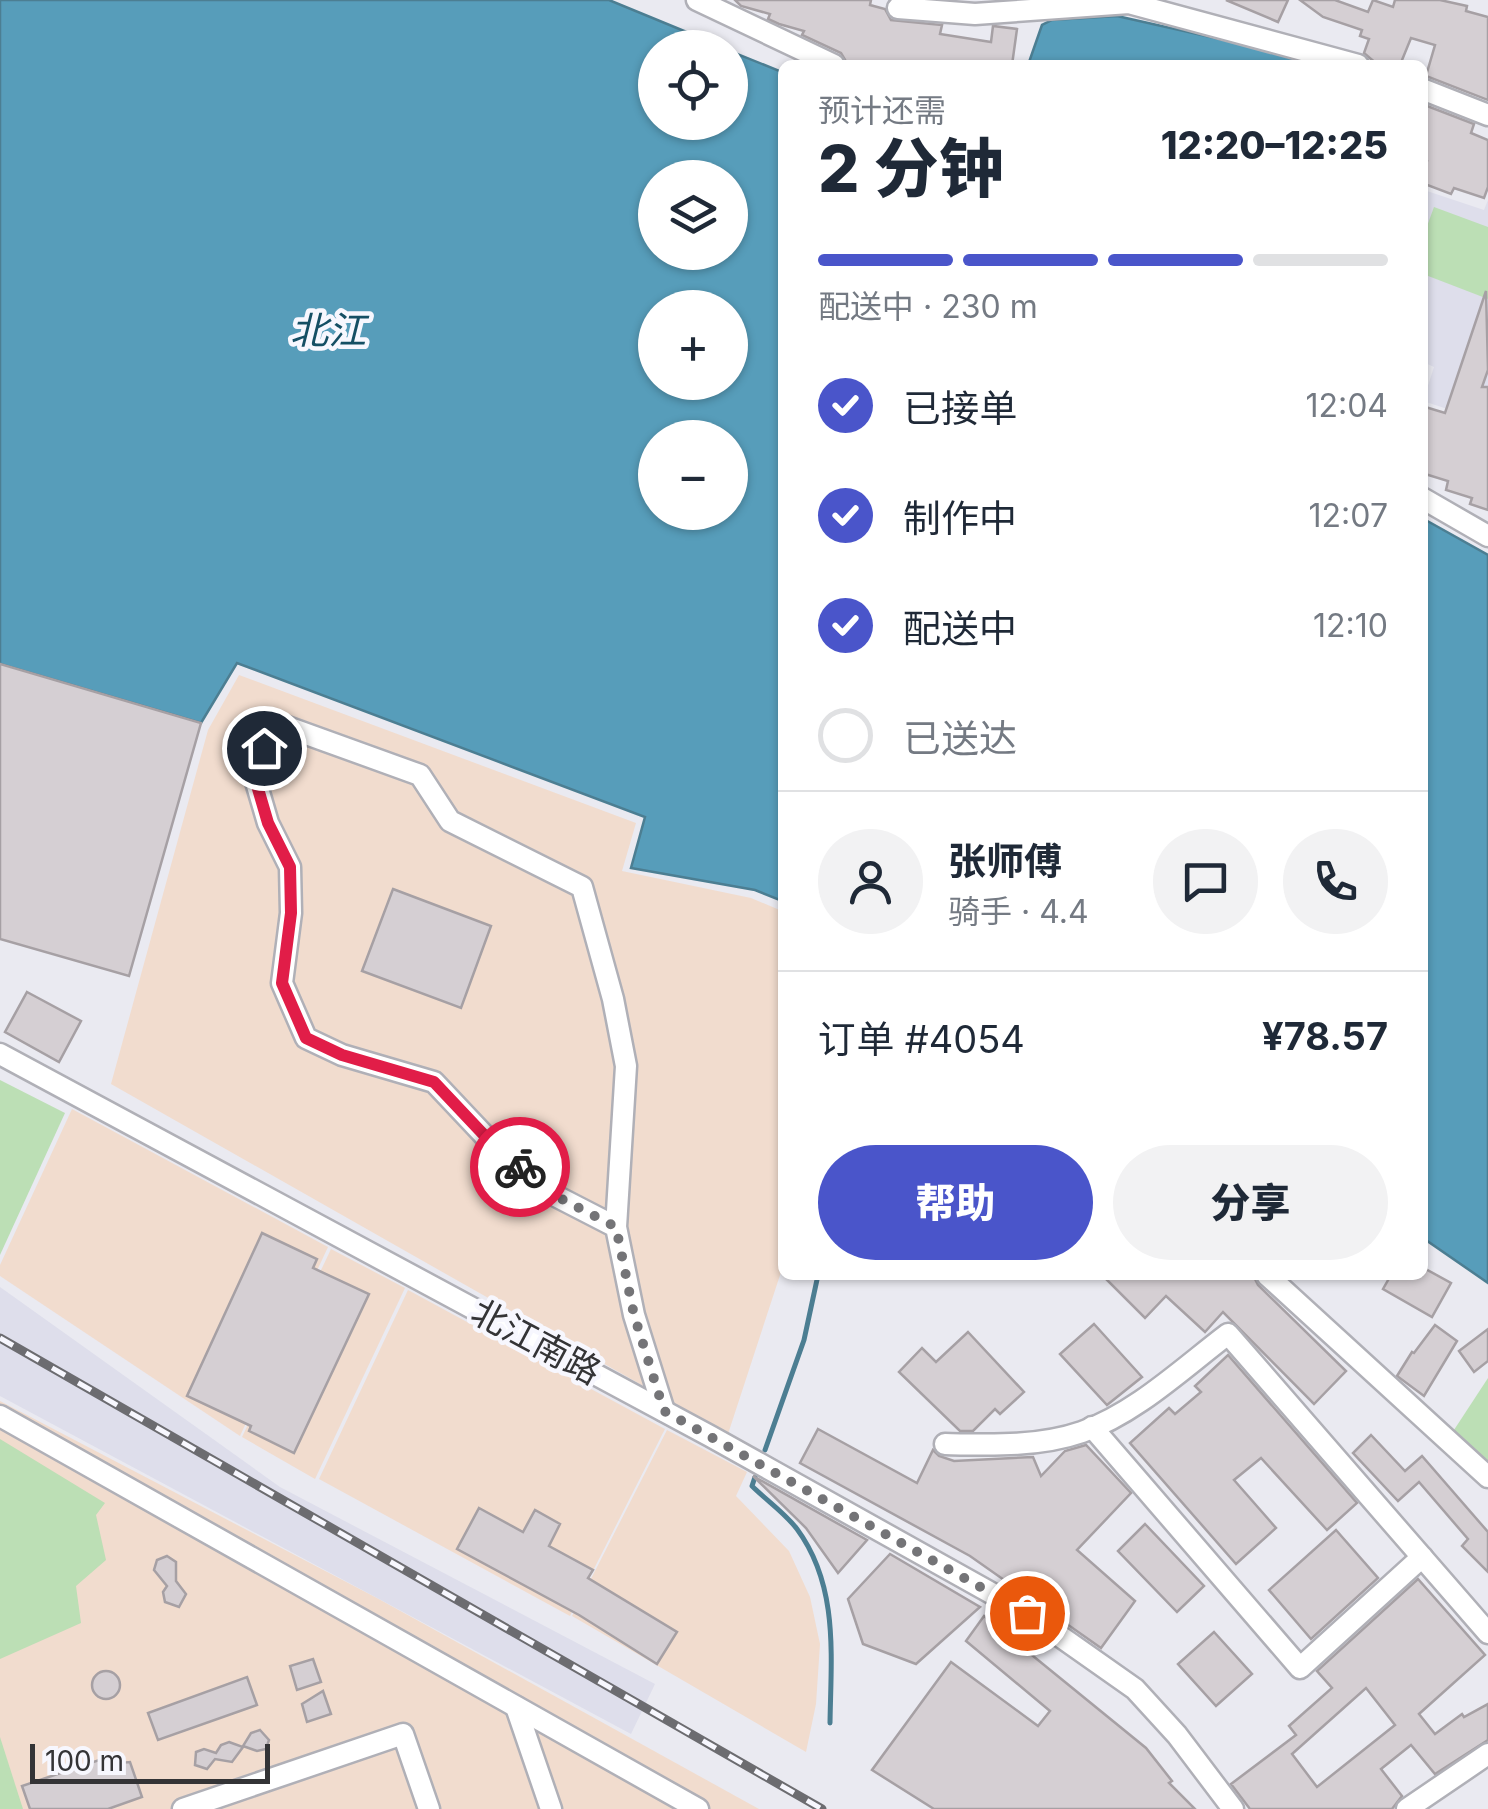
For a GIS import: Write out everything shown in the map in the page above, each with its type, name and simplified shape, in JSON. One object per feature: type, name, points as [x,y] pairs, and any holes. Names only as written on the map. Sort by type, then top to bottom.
[{"type":"street","points":[[697,0],[823,60]]},
{"type":"street","points":[[898,8],[975,14],[1129,3],[1340,60]]},
{"type":"street","points":[[1428,91],[1488,115]]},
{"type":"street","points":[[1428,501],[1488,536]]},
{"type":"street","points":[[616,1227],[548,1192],[484,1135],[434,1082],[342,1055],[306,1038],[282,983],[291,913],[290,867],[268,823],[256,782],[264,748],[276,723],[420,775],[450,820],[582,887],[613,999],[626,1066],[616,1227],[634,1315],[664,1411]]},
{"type":"street","name":"北江南路","points":[[0,1054],[664,1411],[1027,1613],[1135,1688],[1178,1735],[1233,1809]]},
{"type":"street","points":[[1272,1280],[1488,1477]]},
{"type":"street","points":[[945,1444],[1010,1444],[1081,1433],[1128,1410],[1228,1334],[1488,1633]]},
{"type":"street","points":[[0,1416],[698,1809]]},
{"type":"street","points":[[1092,1427],[1300,1668],[1422,1557]]},
{"type":"street","points":[[516,1707],[551,1809]]},
{"type":"street","points":[[182,1809],[403,1734],[429,1809]]},
{"type":"street","points":[[1407,1809],[1488,1754]]},
{"type":"shaded area","points":[[1428,191],[1484,210],[1488,200],[1488,409],[1484,421],[1428,403],[1434,367],[1428,364]]},
{"type":"shaded area","points":[[239,675],[636,823],[622,871],[751,898],[778,909],[778,1280],[728,1434],[111,1084],[208,730]]},
{"type":"shaded area","points":[[72,1109],[328,1247],[240,1436],[0,1276],[0,1265]]},
{"type":"shaded area","points":[[331,1249],[405,1288],[315,1479],[242,1437]]},
{"type":"shaded area","points":[[0,1287],[280,1487],[655,1684],[631,1734],[0,1396]]},
{"type":"shaded area","points":[[408,1290],[665,1429],[570,1616],[319,1479]]},
{"type":"shaded area","points":[[0,1401],[377,1598],[759,1809],[0,1809]]},
{"type":"shaded area","points":[[667,1430],[747,1472],[736,1496],[789,1551],[810,1597],[820,1644],[816,1704],[806,1752],[572,1616]]},
{"type":"green space","points":[[1434,207],[1488,227],[1488,299],[1428,276],[1428,224]]},
{"type":"green space","points":[[0,1080],[65,1113],[0,1255]]},
{"type":"green space","points":[[1488,1378],[1488,1467],[1452,1433]]},
{"type":"green space","points":[[0,1439],[105,1503],[96,1515],[106,1560],[76,1586],[81,1623],[0,1659]]},
{"type":"green space","points":[[0,1737],[23,1809],[0,1809]]},
{"type":"water","name":"北江","points":[[0,0],[609,0],[682,30],[638,30],[638,140],[748,140],[748,58],[778,70],[778,899],[755,890],[631,868],[645,817],[237,663],[201,723],[0,664]]},
{"type":"water","points":[[1117,16],[1313,60],[1030,60],[1042,25],[1052,20]]},
{"type":"water","points":[[1428,521],[1488,555],[1488,1283],[1428,1241]]},
{"type":"building","points":[[735,0],[871,0],[870,5],[885,9],[891,20],[942,25],[940,34],[991,42],[993,26],[1017,29],[1013,60],[845,60],[841,53],[802,35],[804,31],[768,19],[770,14],[741,6]]},
{"type":"building","points":[[1226,0],[1288,0],[1278,22]]},
{"type":"building","points":[[1300,0],[1335,0],[1368,12],[1373,0],[1393,7],[1395,0],[1440,0],[1467,6],[1466,11],[1488,17],[1488,100],[1428,77],[1435,45],[1411,38],[1402,60],[1372,60],[1364,53],[1369,39],[1360,36],[1362,30],[1323,17]]},
{"type":"building","points":[[1428,106],[1474,124],[1471,133],[1488,140],[1488,187],[1484,198],[1454,188],[1451,194],[1428,185]]},
{"type":"building","points":[[1486,291],[1488,370],[1482,387],[1488,387],[1488,510],[1470,504],[1472,498],[1446,490],[1448,481],[1428,475],[1428,408],[1445,413]]},
{"type":"building","points":[[0,664],[201,723],[129,976],[0,939]]},
{"type":"building","points":[[393,889],[491,926],[461,1008],[362,971]]},
{"type":"building","points":[[27,992],[81,1021],[59,1062],[5,1032]]},
{"type":"building","points":[[262,1233],[317,1259],[313,1268],[369,1294],[294,1453],[249,1431],[251,1426],[187,1396]]},
{"type":"building","points":[[1428,1270],[1451,1283],[1432,1317],[1383,1289],[1388,1280],[1428,1280]]},
{"type":"building","points":[[1107,1280],[1256,1280],[1346,1371],[1314,1404],[1223,1312],[1205,1332],[1166,1296],[1145,1318]]},
{"type":"building","points":[[1094,1324],[1142,1377],[1107,1405],[1060,1354]]},
{"type":"building","points":[[1435,1325],[1457,1341],[1424,1396],[1397,1376]]},
{"type":"building","points":[[1488,1329],[1488,1361],[1474,1372],[1459,1351]]},
{"type":"building","points":[[968,1332],[1024,1392],[1000,1414],[995,1409],[973,1431],[960,1431],[899,1372],[922,1348],[936,1362]]},
{"type":"building","points":[[1228,1355],[1357,1503],[1327,1530],[1261,1458],[1234,1480],[1276,1528],[1236,1564],[1130,1443],[1169,1408],[1175,1414],[1201,1392],[1195,1386]]},
{"type":"building","points":[[818,1429],[917,1483],[933,1450],[954,1461],[1033,1457],[1041,1476],[1065,1451],[1086,1445],[1131,1493],[1077,1550],[1135,1601],[1101,1648],[970,1556],[800,1463]]},
{"type":"building","points":[[1371,1435],[1405,1471],[1422,1456],[1488,1532],[1488,1572],[1462,1546],[1468,1539],[1419,1482],[1398,1501],[1353,1453]]},
{"type":"building","points":[[753,1476],[867,1540],[838,1573],[806,1528]]},
{"type":"building","points":[[479,1508],[523,1532],[535,1510],[560,1524],[549,1546],[593,1570],[588,1578],[677,1632],[657,1664],[579,1615],[457,1549]]},
{"type":"building","points":[[1145,1524],[1204,1586],[1177,1612],[1118,1551]]},
{"type":"building","points":[[1336,1530],[1378,1578],[1311,1639],[1269,1590]]},
{"type":"building","points":[[890,1554],[980,1607],[916,1664],[863,1644],[848,1599]]},
{"type":"building","points":[[167,1556],[176,1562],[176,1581],[186,1594],[179,1607],[165,1602],[163,1592],[167,1586],[154,1570],[157,1560]]},
{"type":"building","points":[[1418,1579],[1485,1655],[1419,1714],[1435,1734],[1462,1714],[1464,1717],[1488,1704],[1488,1740],[1435,1774],[1411,1745],[1381,1769],[1402,1796],[1392,1809],[1250,1809],[1231,1784],[1296,1735],[1289,1726],[1332,1688],[1317,1671]],"holes":[[[1366,1688],[1395,1725],[1317,1787],[1292,1754]]]},
{"type":"building","points":[[984,1616],[1146,1748],[1172,1781],[1169,1783],[1195,1809],[934,1809],[872,1770],[951,1662],[1038,1726],[1050,1711],[966,1641]]},
{"type":"building","points":[[1214,1632],[1252,1674],[1216,1706],[1178,1664]]},
{"type":"building","points":[[313,1659],[321,1682],[297,1690],[290,1666]]},
{"type":"building","points":[[106,1671],[116,1675],[120,1685],[116,1695],[106,1699],[96,1695],[92,1685],[96,1675]]},
{"type":"building","points":[[247,1677],[257,1705],[158,1740],[148,1713]]},
{"type":"building","points":[[323,1691],[331,1714],[307,1722],[302,1704]]},
{"type":"building","points":[[260,1730],[269,1740],[266,1749],[257,1751],[243,1746],[251,1733]]},
{"type":"building","points":[[229,1742],[243,1747],[232,1762],[215,1759],[207,1769],[195,1765],[196,1752],[204,1749],[216,1753]]},
{"type":"building","points":[[117,1754],[120,1763],[130,1762],[142,1797],[108,1809],[30,1809],[22,1786]]},
{"type":"waterway","points":[[765,1450],[804,1340],[817,1280]]},
{"type":"waterway","points":[[755,1477],[752,1486],[797,1529],[820,1574],[830,1622],[830,1723]]},
{"type":"railway","points":[[0,1338],[822,1809]]},
{"type":"way so far","points":[[520,1167],[548,1192],[616,1227],[634,1315],[664,1411],[1027,1613]]},
{"type":"route","points":[[264,748],[256,782],[268,823],[290,867],[291,913],[282,983],[306,1038],[342,1055],[434,1082],[520,1167]]}]
